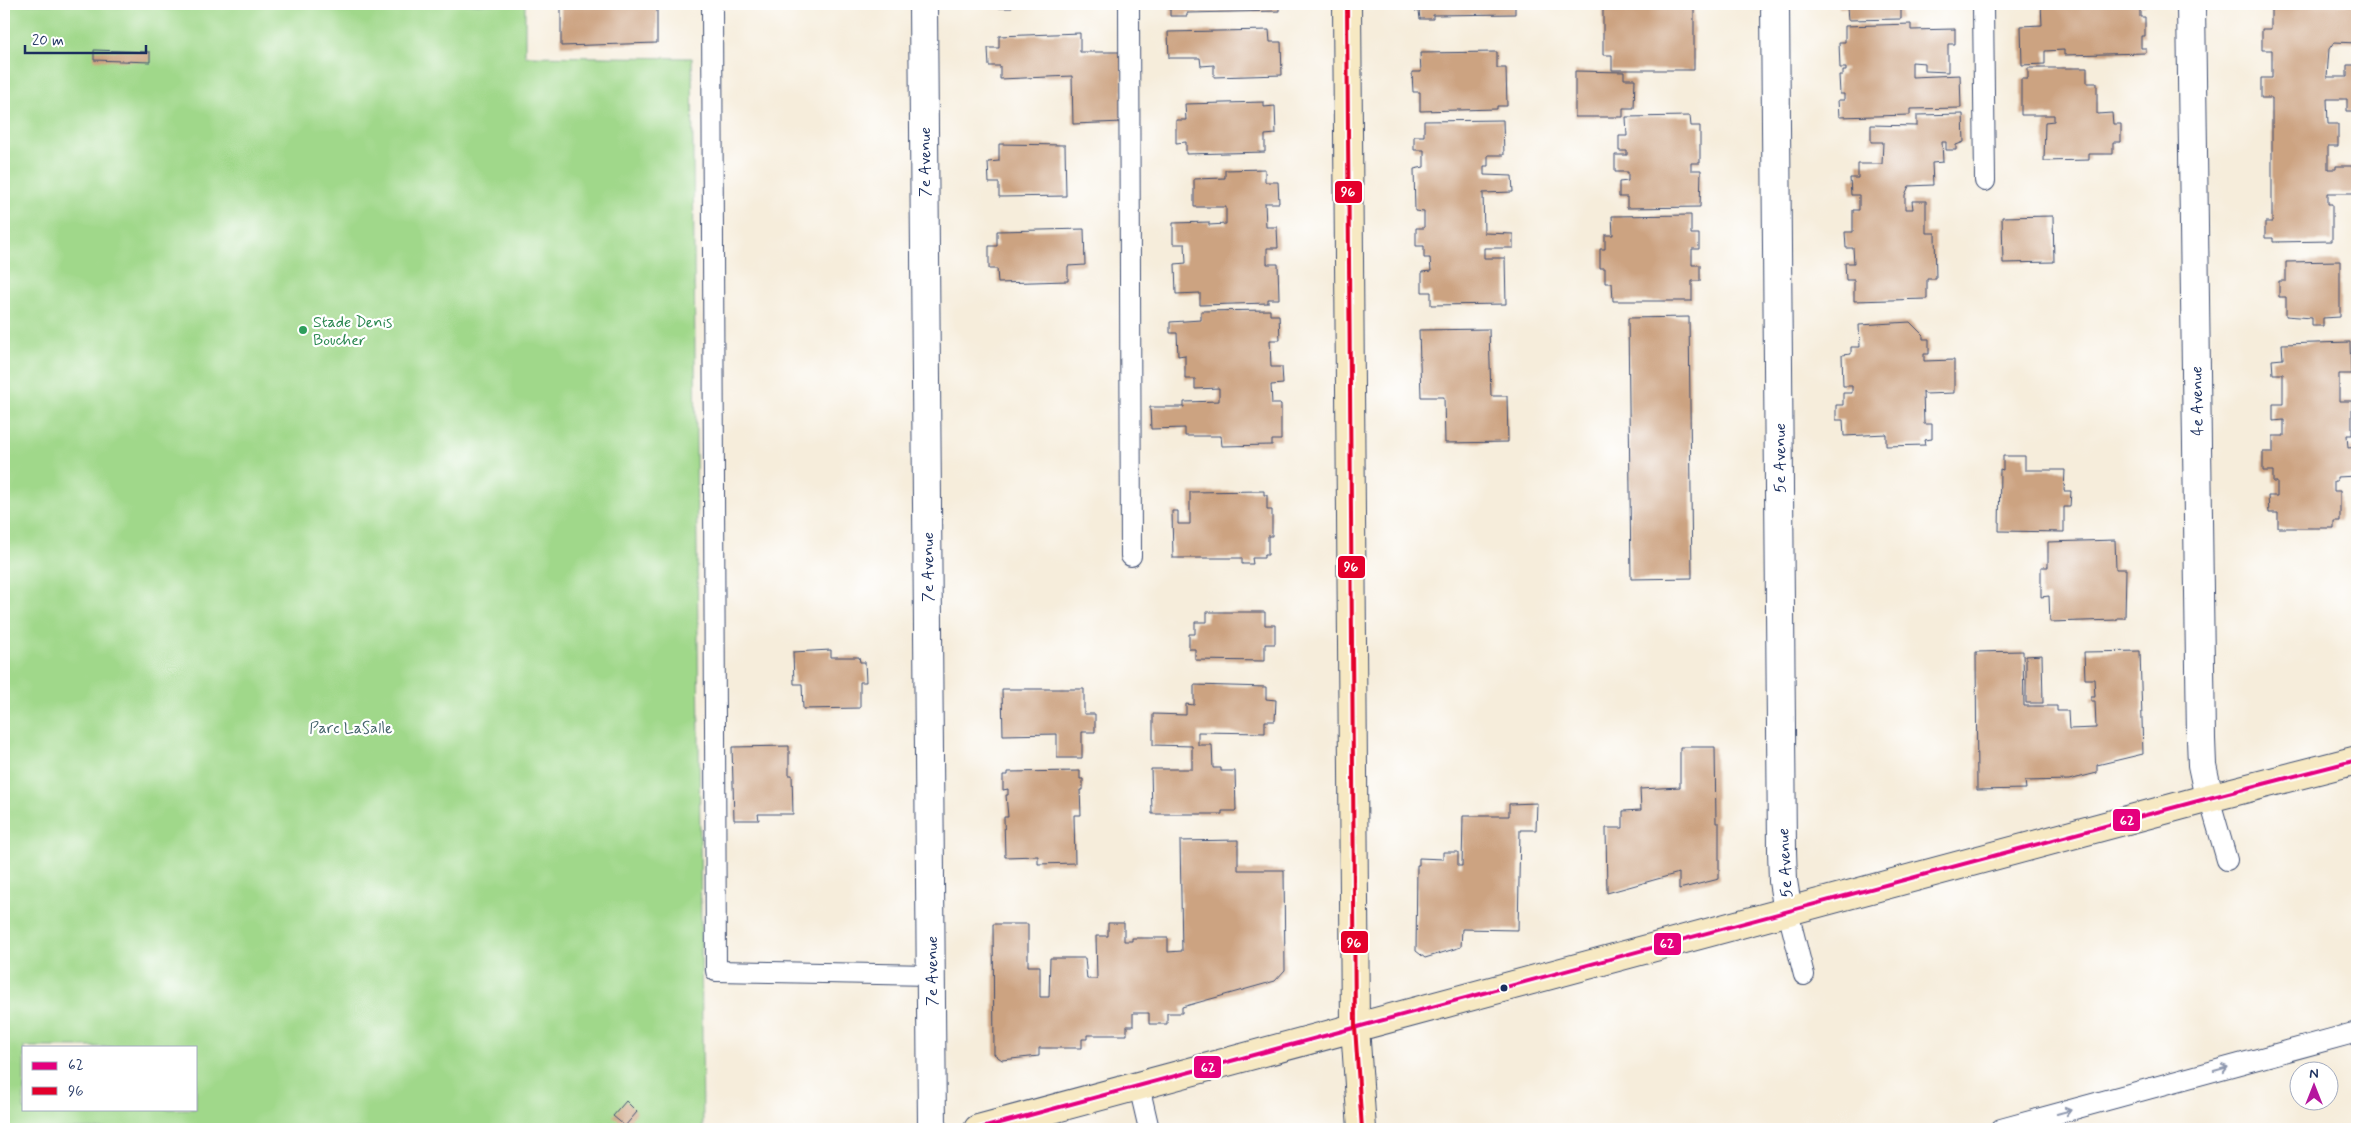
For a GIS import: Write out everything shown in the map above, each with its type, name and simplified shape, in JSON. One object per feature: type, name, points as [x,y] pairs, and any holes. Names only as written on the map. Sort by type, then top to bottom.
[{"type":"main road","points":[[1347,4],[1355,1027],[1362,1129]]},
{"type":"main road","points":[[978,1129],[2357,760]]},
{"type":"street","name":"7e Avenue","points":[[922,4],[932,1129]]},
{"type":"street","name":"5e Avenue","points":[[1775,4],[1782,850],[1783,881],[1788,912]]},
{"type":"street","name":"4e Avenue","points":[[2191,4],[2201,739],[2202,764],[2210,798]]},
{"type":"lane","points":[[712,4],[716,971],[931,975]]},
{"type":"lane","points":[[1129,4],[1131,556]]},
{"type":"lane","points":[[1983,4],[1985,181]]},
{"type":"lane","points":[[2210,798],[2227,860]]},
{"type":"lane","points":[[1788,912],[1804,975]]},
{"type":"lane","points":[[2000,1129],[2357,1032]]},
{"type":"lane","points":[[1139,1086],[1149,1129]]},
{"type":"green space","name":"Parc LaSalle","points":[[4,4],[525,4],[525,56],[692,58],[703,1129],[4,1129]]},
{"type":"building","points":[[561,4],[657,4],[657,43],[561,46]]},
{"type":"building","points":[[994,4],[1012,4],[1012,8],[994,8]]},
{"type":"building","points":[[1170,4],[1279,4],[1279,11],[1187,13],[1187,16],[1170,16]]},
{"type":"building","points":[[1415,4],[1515,4],[1515,14],[1433,15],[1433,19],[1420,19],[1419,11],[1415,11]]},
{"type":"building","points":[[1603,4],[1694,4],[1694,70],[1612,70],[1612,55],[1603,55]]},
{"type":"building","points":[[1839,4],[1908,4],[1908,7],[1901,7],[1901,19],[1848,20],[1847,7],[1839,8]]},
{"type":"building","points":[[2041,4],[2145,4],[2145,6],[2140,6],[2140,17],[2145,17],[2145,36],[2141,36],[2141,48],[2146,48],[2146,53],[2064,55],[2064,50],[2045,51],[2045,64],[2022,65],[2021,26],[2042,25]]},
{"type":"building","points":[[2262,4],[2357,4],[2357,43],[2334,42],[2329,49],[2327,77],[2347,77],[2347,65],[2357,65],[2357,111],[2347,111],[2347,99],[2327,99],[2328,124],[2338,124],[2338,146],[2328,146],[2328,169],[2336,169],[2336,166],[2357,166],[2357,193],[2328,193],[2328,204],[2332,204],[2332,241],[2273,242],[2273,238],[2265,238],[2265,222],[2272,222],[2272,98],[2261,98],[2261,78],[2272,78],[2272,50],[2262,50],[2262,29],[2271,29],[2271,9],[2262,9]]},
{"type":"building","points":[[1911,24],[1911,30],[1955,29],[1955,44],[1948,44],[1948,72],[1925,71],[1925,63],[1912,62],[1912,77],[1960,75],[1961,108],[1910,109],[1910,115],[1839,117],[1838,100],[1844,100],[1844,94],[1840,94],[1839,75],[1843,75],[1843,71],[1846,71],[1846,68],[1840,68],[1839,42],[1845,42],[1845,26]]},
{"type":"building","points":[[1269,30],[1270,42],[1281,42],[1282,75],[1214,77],[1214,65],[1201,66],[1200,58],[1169,58],[1168,32]]},
{"type":"building","points":[[1080,33],[1080,52],[1122,52],[1123,122],[1073,124],[1072,76],[1000,79],[1000,66],[989,66],[988,48],[999,48],[999,36]]},
{"type":"building","points":[[94,50],[150,52],[150,62],[94,60]]},
{"type":"building","points":[[1497,52],[1497,68],[1506,68],[1507,106],[1497,106],[1497,109],[1420,111],[1420,92],[1413,92],[1412,72],[1421,72],[1420,53]]},
{"type":"building","points":[[2028,68],[2087,68],[2087,83],[2097,83],[2097,114],[2112,113],[2113,124],[2121,124],[2121,142],[2113,142],[2113,154],[2089,154],[2089,160],[2044,161],[2045,122],[2054,121],[2054,115],[2021,115],[2021,79],[2028,79]]},
{"type":"building","points":[[1575,71],[1624,72],[1624,79],[1635,79],[1634,108],[1623,108],[1623,117],[1575,117]]},
{"type":"building","points":[[1264,102],[1264,107],[1275,106],[1276,134],[1265,135],[1265,152],[1186,154],[1186,142],[1176,143],[1176,120],[1186,120],[1185,104]]},
{"type":"building","points":[[1963,114],[1964,142],[1956,145],[1956,150],[1946,150],[1946,142],[1942,142],[1943,162],[1932,163],[1933,185],[1909,186],[1905,195],[1905,209],[1913,209],[1912,201],[1926,201],[1926,233],[1935,233],[1936,279],[1927,279],[1927,299],[1854,301],[1854,280],[1846,280],[1845,263],[1854,263],[1853,248],[1846,248],[1845,232],[1853,232],[1853,210],[1859,210],[1859,195],[1851,195],[1850,178],[1858,178],[1858,164],[1882,164],[1883,142],[1871,142],[1871,125],[1917,126],[1917,115]]},
{"type":"building","points":[[1690,116],[1691,126],[1700,126],[1700,163],[1691,163],[1691,170],[1701,170],[1700,207],[1627,208],[1627,197],[1619,197],[1619,182],[1628,181],[1628,172],[1615,172],[1615,155],[1627,155],[1627,151],[1619,151],[1619,136],[1627,136],[1626,117]]},
{"type":"building","points":[[1503,120],[1504,155],[1488,155],[1488,166],[1484,166],[1484,175],[1512,176],[1513,192],[1483,193],[1484,233],[1513,234],[1513,248],[1484,248],[1484,258],[1505,258],[1506,304],[1431,305],[1431,292],[1422,292],[1422,272],[1431,271],[1430,258],[1424,258],[1424,246],[1416,246],[1416,228],[1424,228],[1424,212],[1415,211],[1414,169],[1424,167],[1424,150],[1414,150],[1414,136],[1424,136],[1424,121]]},
{"type":"building","points":[[999,144],[1065,145],[1066,196],[999,197],[999,183],[989,183],[988,162],[999,161]]},
{"type":"building","points":[[1265,169],[1265,182],[1278,182],[1279,203],[1265,203],[1266,227],[1277,227],[1278,248],[1267,248],[1267,264],[1278,264],[1279,299],[1268,299],[1268,303],[1200,305],[1200,293],[1176,294],[1175,264],[1186,263],[1185,244],[1173,244],[1173,223],[1209,222],[1209,225],[1226,224],[1226,207],[1194,207],[1194,179],[1225,178],[1225,170]]},
{"type":"building","points":[[1691,215],[1691,234],[1699,234],[1699,249],[1692,249],[1692,265],[1700,265],[1700,281],[1692,281],[1692,301],[1613,301],[1612,283],[1605,283],[1605,268],[1600,268],[1600,249],[1605,249],[1605,235],[1613,235],[1612,216]]},
{"type":"building","points":[[2053,216],[2054,262],[2003,263],[2002,217]]},
{"type":"building","points":[[1084,229],[1085,265],[1068,266],[1068,281],[998,283],[997,269],[989,269],[989,246],[997,246],[997,231]]},
{"type":"building","points":[[2340,261],[2340,317],[2323,318],[2323,326],[2312,326],[2312,318],[2286,316],[2286,297],[2279,297],[2279,281],[2286,281],[2286,262]]},
{"type":"building","points":[[1270,310],[1270,315],[1279,315],[1280,340],[1270,340],[1271,367],[1282,367],[1283,384],[1271,385],[1272,404],[1281,404],[1281,440],[1272,440],[1272,445],[1222,446],[1221,436],[1185,436],[1185,428],[1151,429],[1150,407],[1184,407],[1184,402],[1219,401],[1219,388],[1195,389],[1195,379],[1185,379],[1185,355],[1178,356],[1177,333],[1170,333],[1170,322],[1201,320],[1201,311]]},
{"type":"building","points":[[1689,317],[1692,578],[1631,579],[1628,318]]},
{"type":"building","points":[[1910,322],[1923,335],[1923,339],[1929,339],[1929,354],[1924,354],[1924,361],[1954,360],[1954,393],[1925,394],[1923,391],[1924,424],[1932,424],[1932,439],[1924,440],[1925,445],[1886,446],[1886,434],[1844,436],[1843,420],[1836,420],[1836,405],[1843,405],[1843,393],[1852,393],[1852,386],[1843,386],[1842,355],[1851,354],[1851,347],[1860,347],[1859,325]]},
{"type":"building","points":[[1489,329],[1491,396],[1507,396],[1508,442],[1445,443],[1444,397],[1421,397],[1419,330]]},
{"type":"building","points":[[2350,342],[2351,374],[2339,374],[2339,401],[2352,401],[2352,435],[2347,435],[2348,448],[2357,447],[2357,476],[2337,477],[2337,481],[2334,481],[2334,491],[2340,491],[2340,521],[2334,521],[2334,528],[2278,528],[2278,513],[2269,513],[2268,496],[2277,496],[2277,482],[2273,482],[2273,471],[2263,471],[2263,452],[2273,452],[2273,436],[2284,436],[2284,420],[2273,421],[2273,404],[2283,404],[2283,374],[2273,374],[2272,360],[2283,359],[2282,344]]},
{"type":"building","points":[[2003,456],[2025,456],[2025,470],[2065,470],[2064,491],[2071,491],[2070,507],[2064,507],[2064,532],[1999,531],[2000,469],[2003,470]]},
{"type":"building","points":[[1264,491],[1264,495],[1267,495],[1267,510],[1272,510],[1272,536],[1268,536],[1268,555],[1264,555],[1264,558],[1252,558],[1253,564],[1242,564],[1242,558],[1173,558],[1172,511],[1178,511],[1178,524],[1190,524],[1190,492]]},
{"type":"building","points":[[2115,540],[2116,569],[2126,569],[2125,618],[2117,618],[2117,620],[2050,622],[2049,596],[2041,597],[2041,567],[2048,567],[2048,542]]},
{"type":"building","points":[[1207,612],[1265,612],[1265,625],[1275,625],[1275,644],[1265,644],[1265,661],[1195,660],[1195,649],[1189,649],[1189,634],[1195,634],[1195,622],[1207,622]]},
{"type":"building","points":[[831,650],[831,657],[859,657],[860,662],[865,662],[866,682],[860,682],[860,708],[803,709],[802,684],[794,684],[793,652]]},
{"type":"building","points":[[2023,651],[2024,706],[2057,706],[2057,711],[2068,711],[2069,729],[2096,728],[2095,701],[2091,701],[2091,697],[2095,697],[2094,679],[2085,679],[2084,652],[2140,651],[2143,754],[2097,765],[2097,773],[2069,780],[2025,781],[2026,789],[1977,790],[1976,652]]},
{"type":"building","points":[[2042,655],[2043,703],[2026,703],[2026,656]]},
{"type":"building","points":[[1194,685],[1266,687],[1266,699],[1276,700],[1275,721],[1265,721],[1265,733],[1198,732],[1198,745],[1212,745],[1213,768],[1221,768],[1221,771],[1235,771],[1236,811],[1222,811],[1222,814],[1152,814],[1151,769],[1192,769],[1192,746],[1153,745],[1153,714],[1186,715],[1186,704],[1194,705]]},
{"type":"building","points":[[1002,689],[1084,689],[1084,714],[1095,714],[1095,732],[1082,732],[1082,758],[1057,758],[1057,734],[1003,735]]},
{"type":"building","points":[[789,746],[789,775],[792,775],[793,814],[758,814],[759,820],[734,820],[732,747]]},
{"type":"building","points":[[1680,747],[1715,747],[1716,823],[1719,823],[1719,879],[1679,889],[1679,873],[1607,893],[1606,828],[1623,828],[1623,811],[1641,810],[1640,789],[1680,787]]},
{"type":"building","points":[[1080,771],[1080,779],[1083,779],[1083,790],[1080,790],[1081,815],[1074,815],[1075,863],[1038,864],[1038,856],[1005,857],[1004,817],[1008,817],[1006,795],[1008,795],[1008,789],[1003,790],[1003,775],[1008,775],[1008,772]]},
{"type":"building","points":[[1537,803],[1536,830],[1520,830],[1518,930],[1462,929],[1461,947],[1425,958],[1416,951],[1417,865],[1419,865],[1419,858],[1443,859],[1443,852],[1458,852],[1458,866],[1462,866],[1463,816],[1509,816],[1509,804]]},
{"type":"building","points":[[1238,840],[1238,870],[1284,870],[1285,970],[1275,981],[1182,1007],[1182,1013],[1167,1013],[1167,1024],[1149,1024],[1149,1013],[1133,1013],[1133,1026],[1127,1026],[1127,1035],[1087,1035],[1087,1039],[1082,1039],[1082,1048],[1039,1048],[1039,1056],[1002,1060],[994,1054],[993,924],[1028,924],[1028,966],[1040,966],[1040,997],[1049,997],[1050,958],[1085,958],[1087,979],[1097,979],[1096,936],[1108,936],[1108,923],[1124,923],[1124,941],[1132,941],[1132,938],[1168,938],[1168,952],[1182,951],[1180,841]]},
{"type":"building","points":[[626,1101],[637,1112],[625,1126],[613,1116]]},
{"type":"transit line","name":"96","points":[[1347,4],[1355,1027],[1362,1129]]},
{"type":"transit line","name":"62","points":[[978,1129],[2209,798],[2357,760]]},
{"type":"place","name":"Stade Denis Boucher","points":[[303,330]]}]
